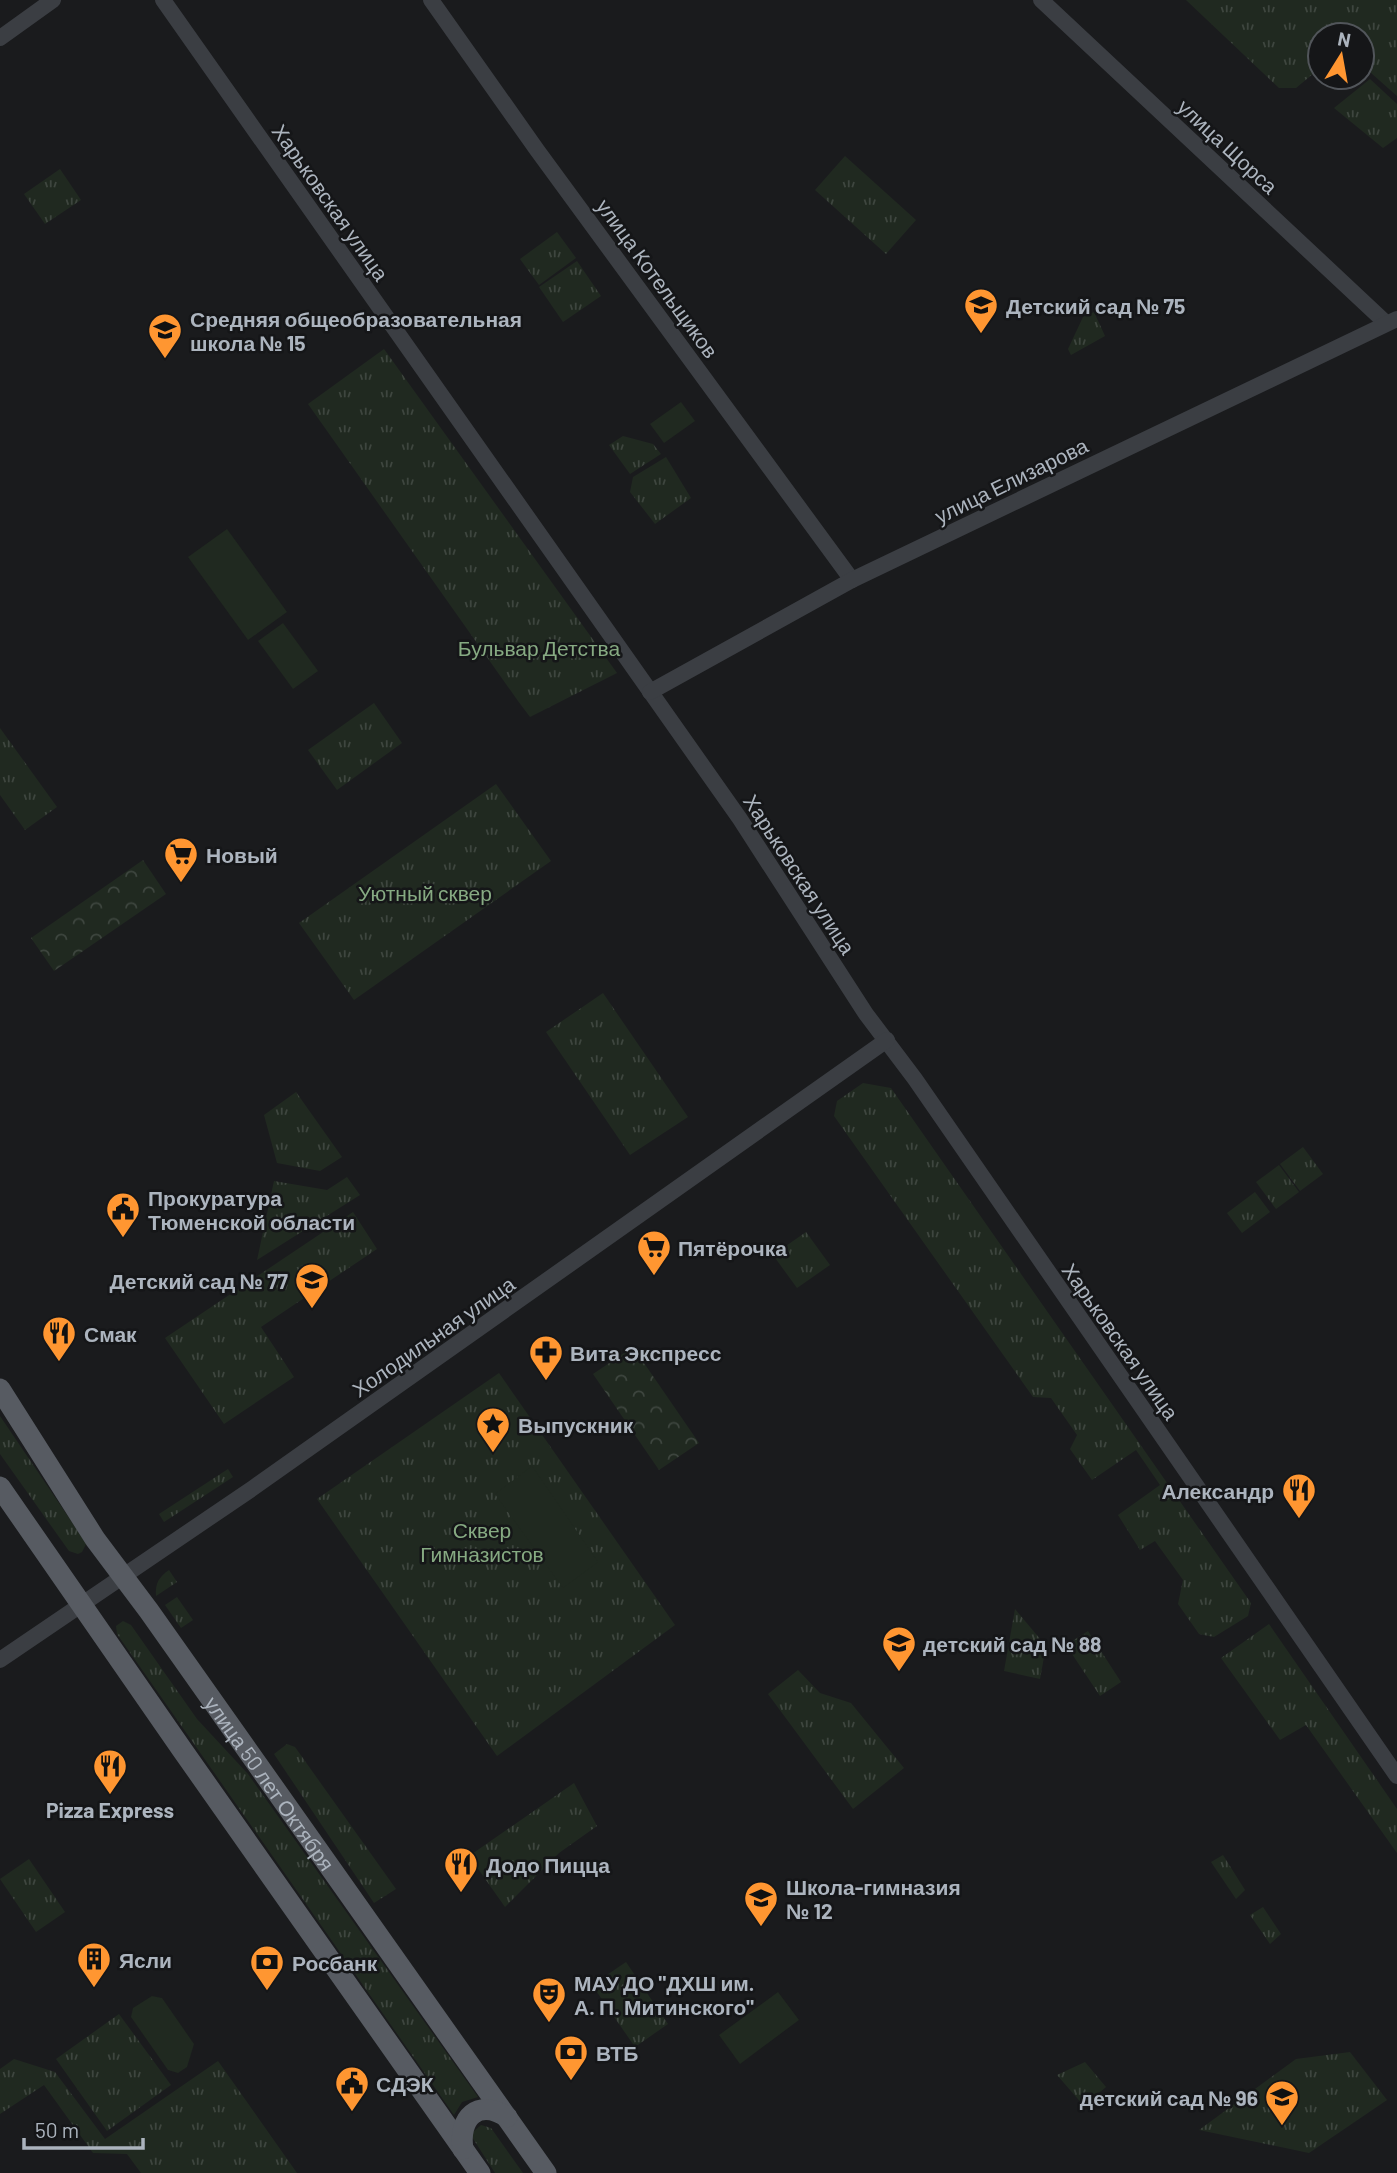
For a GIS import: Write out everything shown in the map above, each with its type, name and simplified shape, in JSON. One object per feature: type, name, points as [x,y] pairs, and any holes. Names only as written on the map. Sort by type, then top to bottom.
[{"type":"main road","name":"улица 50 лет Октября","points":[[0,1390],[95,1539],[547,2173]]},
{"type":"main road","points":[[0,1486],[480,2173]]},
{"type":"main road","points":[[463,2149],[461,2136],[464,2124],[472,2114],[484,2109],[496,2110],[507,2117]]},
{"type":"street","points":[[0,38],[53,0]]},
{"type":"street","name":"Харьковская улица","points":[[163,0],[740,819],[866,1014],[887,1040],[1397,1776]]},
{"type":"street","name":"улица Котельщиков","points":[[430,0],[852,580]]},
{"type":"street","name":"улица Щорса","points":[[1041,0],[1391,321]]},
{"type":"street","name":"улица Елизарова","points":[[650,692],[852,580],[1391,321]]},
{"type":"street","name":"Холодильная улица","points":[[0,1660],[253,1488],[887,1040]]},
{"type":"green space","points":[[1186,0],[1397,0],[1397,96],[1376,77],[1376,21],[1306,21],[1306,80],[1296,88],[1279,88]]},
{"type":"green space","points":[[1376,85],[1397,104],[1397,138],[1383,148],[1334,108],[1355,91],[1376,91]]},
{"type":"green space","points":[[845,156],[916,220],[886,254],[815,190]]},
{"type":"green space","points":[[60,169],[81,200],[45,224],[24,194]]},
{"type":"green space","points":[[557,232],[576,258],[539,285],[520,259]]},
{"type":"green space","points":[[577,261],[601,296],[563,322],[539,287]]},
{"type":"green space","points":[[1094,312],[1105,336],[1071,355],[1068,349],[1083,317]]},
{"type":"green space","name":"Бульвар Детства","points":[[384,349],[617,673],[530,717],[518,701],[308,404]]},
{"type":"green space","points":[[681,402],[695,421],[664,443],[650,424]]},
{"type":"green space","points":[[623,436],[653,444],[661,454],[630,474],[609,445]]},
{"type":"green space","points":[[666,457],[691,498],[655,524],[630,492],[633,477]]},
{"type":"green space","points":[[227,529],[287,612],[248,640],[188,557]]},
{"type":"green space","points":[[283,623],[318,671],[293,689],[258,641]]},
{"type":"green space","points":[[374,703],[402,743],[337,790],[308,750]]},
{"type":"green space","points":[[0,728],[57,807],[25,830],[0,795]]},
{"type":"green space","name":"Уютный сквер","points":[[496,784],[551,861],[354,1000],[299,923]]},
{"type":"green space","points":[[143,860],[166,894],[54,971],[31,938]]},
{"type":"green space","points":[[603,993],[688,1117],[630,1155],[546,1032]]},
{"type":"green space","points":[[863,1083],[891,1088],[1251,1603],[1248,1616],[1214,1637],[1199,1634],[1178,1604],[1183,1580],[1155,1541],[1140,1550],[1118,1515],[1160,1485],[1136,1450],[1092,1480],[1070,1449],[1077,1435],[1051,1398],[1033,1397],[834,1116],[837,1101]]},
{"type":"green space","points":[[296,1092],[342,1157],[320,1171],[277,1163],[264,1115]]},
{"type":"green space","points":[[1303,1147],[1323,1174],[1300,1191],[1280,1164]]},
{"type":"green space","points":[[1279,1165],[1299,1192],[1276,1209],[1256,1182]]},
{"type":"green space","points":[[347,1177],[360,1195],[257,1260],[274,1181],[327,1190]]},
{"type":"green space","points":[[1255,1192],[1270,1212],[1242,1233],[1227,1213]]},
{"type":"green space","points":[[353,1212],[377,1249],[261,1327],[294,1377],[224,1424],[165,1338]]},
{"type":"green space","points":[[806,1232],[830,1265],[797,1288],[773,1255]]},
{"type":"green space","points":[[633,1347],[699,1443],[659,1470],[593,1374]]},
{"type":"green space","name":"Сквер Гимназистов","points":[[499,1373],[675,1625],[497,1756],[317,1499]]},
{"type":"green space","points":[[0,1416],[84,1540],[86,1544],[82,1552],[78,1554],[69,1551],[0,1454]]},
{"type":"green space","points":[[532,1466],[598,1562],[563,1588],[495,1494]]},
{"type":"green space","points":[[228,1469],[233,1477],[164,1522],[159,1514]]},
{"type":"green space","points":[[169,1570],[177,1582],[156,1596],[158,1581]]},
{"type":"green space","points":[[177,1597],[193,1620],[181,1628],[165,1605]]},
{"type":"green space","points":[[1015,1609],[1046,1646],[1040,1679],[1004,1671]]},
{"type":"green space","points":[[123,1621],[131,1625],[197,1719],[248,1774],[478,2097],[462,2102],[454,2115],[117,1634],[116,1626]]},
{"type":"green space","points":[[1269,1624],[1397,1809],[1397,1853],[1306,1725],[1280,1740],[1221,1658]]},
{"type":"green space","points":[[1088,1631],[1121,1682],[1100,1696],[1066,1645]]},
{"type":"green space","points":[[798,1670],[820,1693],[851,1703],[904,1768],[853,1809],[768,1694]]},
{"type":"green space","points":[[287,1744],[295,1747],[396,1889],[374,1903],[274,1754]]},
{"type":"green space","points":[[574,1783],[597,1826],[559,1853],[505,1907],[469,1856]]},
{"type":"green space","points":[[1223,1855],[1245,1890],[1236,1899],[1211,1862]]},
{"type":"green space","points":[[29,1859],[65,1912],[36,1932],[0,1879]]},
{"type":"green space","points":[[1263,1907],[1281,1934],[1270,1944],[1250,1915]]},
{"type":"green space","points":[[626,1962],[668,2024],[635,2047],[592,1985]]},
{"type":"green space","points":[[778,1992],[799,2020],[740,2064],[719,2035]]},
{"type":"green space","points":[[152,1996],[162,1998],[194,2044],[187,2067],[178,2073],[168,2070],[131,2017],[133,2008]]},
{"type":"green space","points":[[119,2014],[171,2085],[107,2131],[56,2059]]},
{"type":"green space","points":[[1350,2052],[1387,2100],[1309,2153],[1199,2130],[1296,2059]]},
{"type":"green space","points":[[14,2059],[55,2072],[105,2139],[218,2061],[297,2173],[141,2173],[127,2154],[93,2153],[44,2085],[0,2114],[0,2069]]},
{"type":"green space","points":[[1085,2062],[1106,2087],[1084,2106],[1057,2075]]},
{"type":"green space","points":[[481,2125],[491,2128],[523,2173],[495,2173],[472,2137],[473,2132]]},
{"type":"place","name":"Детский сад № 75","points":[[981,335]]},
{"type":"place","name":"Средняя общеобразовательная школа № 15","points":[[165,360]]},
{"type":"place","name":"Новый","points":[[181,884]]},
{"type":"place","name":"Прокуратура Тюменской области","points":[[123,1239]]},
{"type":"place","name":"Пятёрочка","points":[[654,1277]]},
{"type":"place","name":"Детский сад № 77","points":[[312,1310]]},
{"type":"place","name":"Смак","points":[[59,1363]]},
{"type":"place","name":"Вита Экспресс","points":[[546,1382]]},
{"type":"place","name":"Выпускник","points":[[493,1454]]},
{"type":"place","name":"Александр","points":[[1299,1520]]},
{"type":"place","name":"детский сад № 88","points":[[899,1673]]},
{"type":"place","name":"Pizza Express","points":[[110,1796]]},
{"type":"place","name":"Додо Пицца","points":[[461,1894]]},
{"type":"place","name":"Школа-гимназия № 12","points":[[761,1928]]},
{"type":"place","name":"Ясли","points":[[94,1989]]},
{"type":"place","name":"Росбанк","points":[[267,1992]]},
{"type":"place","name":"МАУ ДО \"ДХШ им. А. П. Митинского\"","points":[[549,2024]]},
{"type":"place","name":"ВТБ","points":[[571,2082]]},
{"type":"place","name":"СДЭК","points":[[352,2113]]},
{"type":"place","name":"детский сад № 96","points":[[1282,2127]]}]
